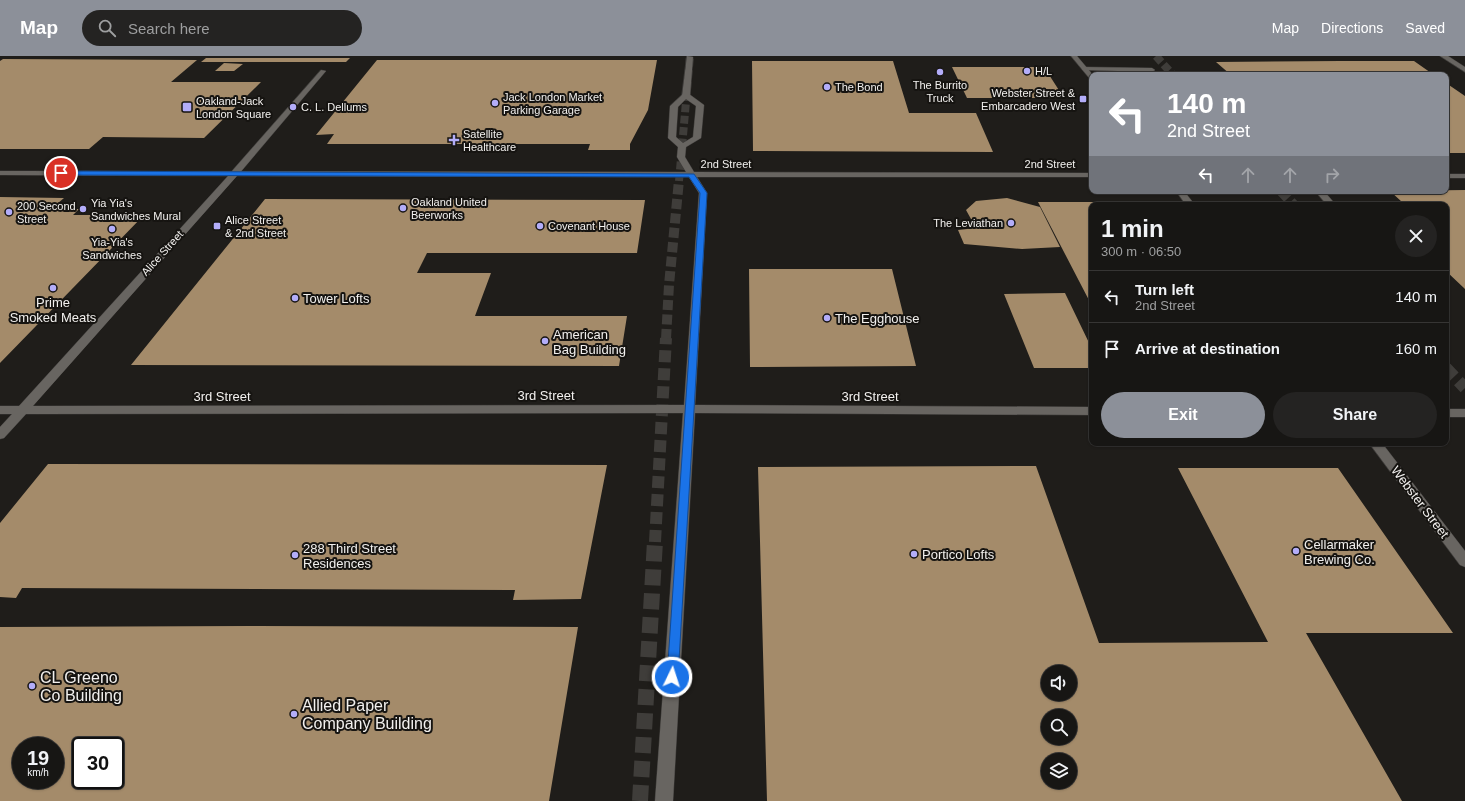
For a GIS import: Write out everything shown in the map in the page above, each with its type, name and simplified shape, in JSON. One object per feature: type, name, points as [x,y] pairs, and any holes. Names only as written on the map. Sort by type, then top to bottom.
[{"type":"street","points":[[682,146],[672,138],[674,106],[686,96],[690,56]]},
{"type":"street","points":[[1074,56],[1089,74]]},
{"type":"street","points":[[1443,56],[1465,70]]},
{"type":"street","points":[[1085,69],[1152,70]]},
{"type":"street","name":"Alice Street","points":[[0,435],[235,173],[323,71]]},
{"type":"street","points":[[682,146],[697,138],[700,105],[686,96]]},
{"type":"street","points":[[664,801],[703,193],[681,157],[682,146]]},
{"type":"street","name":"2nd Street","points":[[0,173],[1089,175]]},
{"type":"street","points":[[1449,176],[1465,176]]},
{"type":"street","points":[[1182,194],[1189,202]]},
{"type":"street","points":[[1322,194],[1329,202]]},
{"type":"street","name":"3rd Street","points":[[0,410],[690,409],[1089,412]]},
{"type":"street","points":[[1449,413],[1465,414]]},
{"type":"street","name":"Webster Street","points":[[1377,446],[1465,561]]},
{"type":"building","points":[[206,58],[350,58],[346,62],[201,62]]},
{"type":"building","points":[[3,59],[197,60],[171,82],[261,82],[204,138],[103,137],[89,149],[0,149],[0,61]]},
{"type":"building","name":"Jack London Market Parking Garage","points":[[377,60],[657,60],[648,110],[630,144],[630,150],[588,150],[590,144],[327,144],[334,134],[316,135]]},
{"type":"building","name":"The Bond","points":[[752,61],[893,61],[909,113],[976,113],[993,152],[753,151]]},
{"type":"building","points":[[1414,61],[1430,72],[1228,72],[1216,62]]},
{"type":"building","points":[[224,63],[243,64],[234,71],[215,71]]},
{"type":"building","points":[[952,67],[1044,67],[1064,98],[967,98]]},
{"type":"building","points":[[1449,85],[1465,96],[1465,153],[1449,153]]},
{"type":"building","points":[[1449,190],[1465,190],[1465,289],[1449,274],[1449,202],[1402,202],[1393,194],[1449,194]]},
{"type":"building","points":[[0,197],[64,198],[51,209],[79,209],[73,215],[144,215],[0,363]]},
{"type":"building","name":"The Leviathan","points":[[1007,198],[1040,207],[1060,247],[1022,249],[964,244],[958,230],[976,228],[966,210],[976,201]]},
{"type":"building","points":[[265,199],[645,200],[637,253],[427,253],[417,273],[491,273],[475,316],[627,316],[619,366],[131,365]]},
{"type":"building","points":[[1038,202],[1089,202],[1089,300]]},
{"type":"building","name":"The Egghouse","points":[[749,269],[892,269],[916,366],[750,367]]},
{"type":"building","points":[[1065,293],[1089,343],[1089,368],[1034,368],[1004,294]]},
{"type":"building","name":"288 Third Street Residences","points":[[48,464],[607,465],[581,599],[513,600],[515,590],[22,588],[16,598],[0,597],[0,523]]},
{"type":"building","name":"Portico Lofts","points":[[1036,466],[1099,643],[1268,642],[1178,468],[1338,468],[1453,633],[1306,633],[1402,801],[767,801],[758,467]]},
{"type":"building","points":[[0,627],[578,627],[549,801],[0,801]]},
{"type":"tunnel","points":[[679,181],[690,56]]},
{"type":"tunnel","points":[[1156,56],[1170,72]]},
{"type":"tunnel","points":[[666,339],[669,285],[679,180]]},
{"type":"tunnel","points":[[1284,194],[1291,202]]},
{"type":"tunnel","points":[[655,542],[666,338]]},
{"type":"tunnel","points":[[1449,371],[1465,388]]},
{"type":"tunnel","points":[[640,801],[655,541]]},
{"type":"place","name":"H/L","points":[[1027,71]]},
{"type":"place","name":"The Burrito Truck","points":[[940,72]]},
{"type":"place","name":"The Bond","points":[[827,87]]},
{"type":"place","name":"Webster Street & Embarcadero West","points":[[1083,99]]},
{"type":"place","name":"Jack London Market Parking Garage","points":[[495,103]]},
{"type":"place","name":"Oakland-Jack London Square","points":[[187,107]]},
{"type":"place","name":"C. L. Dellums","points":[[293,107]]},
{"type":"place","name":"Satellite Healthcare","points":[[454,140]]},
{"type":"place","name":"Oakland United Beerworks","points":[[403,208]]},
{"type":"place","name":"Yia Yia's Sandwiches Mural","points":[[83,209]]},
{"type":"place","name":"200 Second Street","points":[[9,212]]},
{"type":"place","name":"The Leviathan","points":[[1011,223]]},
{"type":"place","name":"Alice Street & 2nd Street","points":[[217,226]]},
{"type":"place","name":"Covenant House","points":[[540,226]]},
{"type":"place","name":"Yia-Yia's Sandwiches","points":[[112,229]]},
{"type":"place","name":"Prime Smoked Meats","points":[[53,288]]},
{"type":"place","name":"Tower Lofts","points":[[295,298]]},
{"type":"place","name":"The Egghouse","points":[[827,318]]},
{"type":"place","name":"American Bag Building","points":[[545,341]]},
{"type":"place","name":"Cellarmaker Brewing Co.","points":[[1296,551]]},
{"type":"place","name":"Portico Lofts","points":[[914,554]]},
{"type":"place","name":"288 Third Street Residences","points":[[295,555]]},
{"type":"place","name":"CL Greeno Co Building","points":[[32,686]]},
{"type":"place","name":"Allied Paper Company Building","points":[[294,714]]},
{"type":"route","points":[[61,173],[691,175],[703,193],[672,677]]}]
